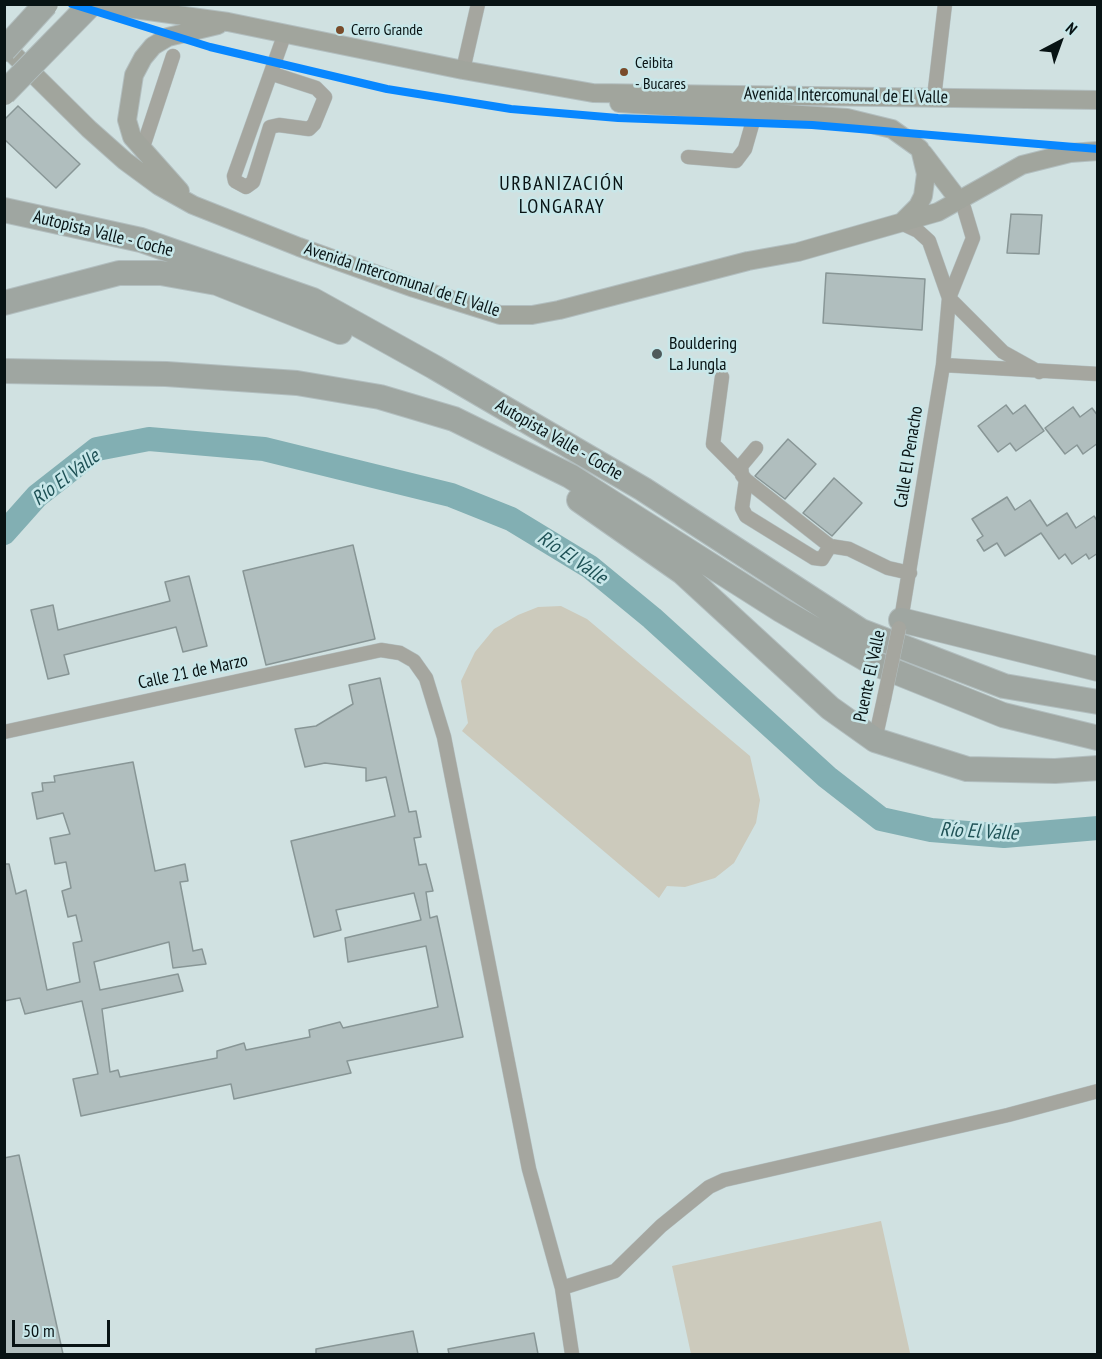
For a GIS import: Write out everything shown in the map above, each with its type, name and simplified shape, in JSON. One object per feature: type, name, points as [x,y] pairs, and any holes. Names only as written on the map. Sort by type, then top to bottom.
[{"type":"highway","points":[[4,48],[46,4]]},
{"type":"highway","points":[[4,93],[91,4]]},
{"type":"highway","name":"Autopista Valle - Coche","points":[[4,210],[141,240],[313,300],[434,367],[643,489],[861,631],[1004,686],[1098,702]]},
{"type":"highway","points":[[4,303],[119,273],[161,273],[217,283],[315,320],[410,365],[434,367]]},
{"type":"highway","name":"Autopista Valle - Coche","points":[[4,371],[166,374],[297,383],[381,397],[454,419],[570,476],[781,610],[871,662],[1003,715],[1098,738]]},
{"type":"highway","points":[[483,433],[682,572],[830,708],[875,740],[968,769],[1055,771],[1098,768]]},
{"type":"highway","points":[[900,624],[1098,669]]},
{"type":"main road","name":"Avenida Intercomunal de El Valle","points":[[98,4],[176,10],[464,70],[593,93],[1098,100]]},
{"type":"main road","points":[[193,205],[141,150],[132,137],[127,120],[134,75],[153,46],[168,37],[228,22]]},
{"type":"main road","name":"Avenida Intercomunal de El Valle","points":[[4,48],[88,129],[125,161],[159,186],[193,205],[320,254],[500,315],[532,315],[559,310],[748,261],[798,252],[939,212],[958,199],[1022,165],[1070,153],[1098,151]]},
{"type":"main road","points":[[593,93],[621,105],[867,121],[902,134],[920,149],[941,173],[958,199]]},
{"type":"main road","points":[[901,223],[918,206],[925,189],[925,166],[920,149]]},
{"type":"street","points":[[464,70],[478,4]]},
{"type":"street","points":[[934,98],[945,4]]},
{"type":"street","points":[[273,74],[316,88],[325,97],[314,124],[309,129],[279,125],[270,127],[253,182],[246,187],[235,181],[234,176],[273,74],[285,33]]},
{"type":"street","points":[[141,150],[173,56]]},
{"type":"street","points":[[688,157],[736,161],[745,149],[756,114]]},
{"type":"street","points":[[949,298],[972,238],[964,208],[958,199]]},
{"type":"street","points":[[901,223],[918,231],[928,241],[949,298],[1003,352],[1039,372]]},
{"type":"street","name":"Calle El Penacho","points":[[900,624],[942,365],[949,298]]},
{"type":"street","points":[[942,365],[1098,374]]},
{"type":"street","points":[[722,376],[713,444],[743,475],[830,546],[849,549],[888,568],[910,573]]},
{"type":"street","points":[[756,448],[741,466],[743,475],[742,512],[818,559],[822,559],[830,546]]},
{"type":"street","points":[[766,528],[781,508]]},
{"type":"street","name":"Puente El Valle","points":[[875,740],[900,624]]},
{"type":"street","name":"Calle 21 de Marzo","points":[[4,732],[370,652],[400,653],[414,661],[426,678],[444,737],[529,1169],[562,1288]]},
{"type":"street","points":[[572,1354],[562,1288],[615,1271],[661,1226],[709,1187],[724,1180],[1008,1115],[1098,1091]]},
{"type":"shaded area","points":[[561,606],[587,619],[750,756],[760,800],[756,823],[734,863],[715,878],[685,887],[667,886],[659,898],[462,731],[468,723],[461,681],[475,652],[494,629],[518,615],[538,607]]},
{"type":"shaded area","points":[[881,1221],[910,1353],[691,1354],[672,1266]]},
{"type":"building","points":[[18,106],[80,164],[56,188],[4,139],[4,120]]},
{"type":"building","points":[[1011,214],[1042,215],[1039,254],[1007,253]]},
{"type":"building","points":[[826,273],[925,279],[922,330],[823,323]]},
{"type":"building","points":[[1006,405],[1013,414],[1025,405],[1044,431],[1016,451],[1010,443],[998,452],[978,426]]},
{"type":"building","points":[[1073,407],[1080,417],[1092,408],[1098,416],[1098,443],[1083,454],[1077,445],[1065,454],[1045,428]]},
{"type":"building","points":[[788,439],[816,464],[785,499],[755,476]]},
{"type":"building","points":[[834,478],[862,503],[832,536],[803,513]]},
{"type":"building","points":[[1007,497],[1015,510],[1030,500],[1047,526],[1067,513],[1076,528],[1094,516],[1098,522],[1098,553],[1089,559],[1086,554],[1072,564],[1065,554],[1059,559],[1041,533],[1005,556],[997,543],[984,551],[977,540],[983,536],[972,519]]},
{"type":"building","points":[[353,545],[375,639],[266,665],[243,571]]},
{"type":"building","points":[[189,576],[207,646],[183,652],[176,627],[64,655],[69,674],[48,679],[31,610],[53,605],[58,630],[170,601],[165,582]]},
{"type":"building","points":[[380,678],[409,812],[416,811],[421,837],[414,838],[419,865],[426,864],[433,891],[426,892],[430,918],[437,916],[463,1037],[347,1061],[351,1073],[234,1099],[231,1084],[81,1116],[73,1079],[98,1074],[82,1001],[25,1014],[20,998],[4,1001],[4,864],[9,864],[16,894],[26,890],[47,990],[80,982],[73,943],[82,941],[76,915],[68,917],[62,891],[71,888],[66,862],[55,864],[50,838],[70,834],[63,813],[37,819],[32,793],[43,791],[42,783],[55,782],[54,776],[133,762],[155,871],[185,864],[188,881],[180,882],[193,951],[202,949],[206,964],[173,968],[169,942],[94,962],[100,990],[178,974],[183,991],[102,1009],[110,1072],[118,1070],[120,1077],[217,1058],[217,1051],[244,1043],[246,1050],[310,1037],[309,1030],[340,1022],[343,1028],[438,1007],[426,946],[348,962],[345,938],[421,920],[414,893],[336,910],[341,930],[314,937],[291,841],[395,816],[386,777],[366,781],[366,768],[325,763],[305,767],[295,729],[316,726],[353,704],[349,685]]},
{"type":"building","points":[[19,1155],[63,1354],[4,1354],[4,1158]]},
{"type":"building","points":[[413,1331],[418,1354],[316,1354],[316,1349]]},
{"type":"building","points":[[534,1333],[538,1354],[449,1354],[448,1349]]},
{"type":"waterway","name":"Río El Valle","points":[[4,533],[37,496],[97,449],[149,439],[264,449],[451,495],[511,519],[590,567],[652,618],[827,777],[881,819],[931,830],[1004,836],[1098,828]]},
{"type":"transit line","points":[[72,4],[210,47],[387,89],[511,109],[618,118],[812,125],[1098,149]]},
{"type":"place","name":"Cerro Grande","points":[[340,30]]},
{"type":"place","name":"Ceibita - Bucares","points":[[624,72]]},
{"type":"place","name":"Bouldering La Jungla","points":[[657,354]]},
{"type":"district","name":"URBANIZACIÓN LONGARAY","points":[[562,196]]}]
